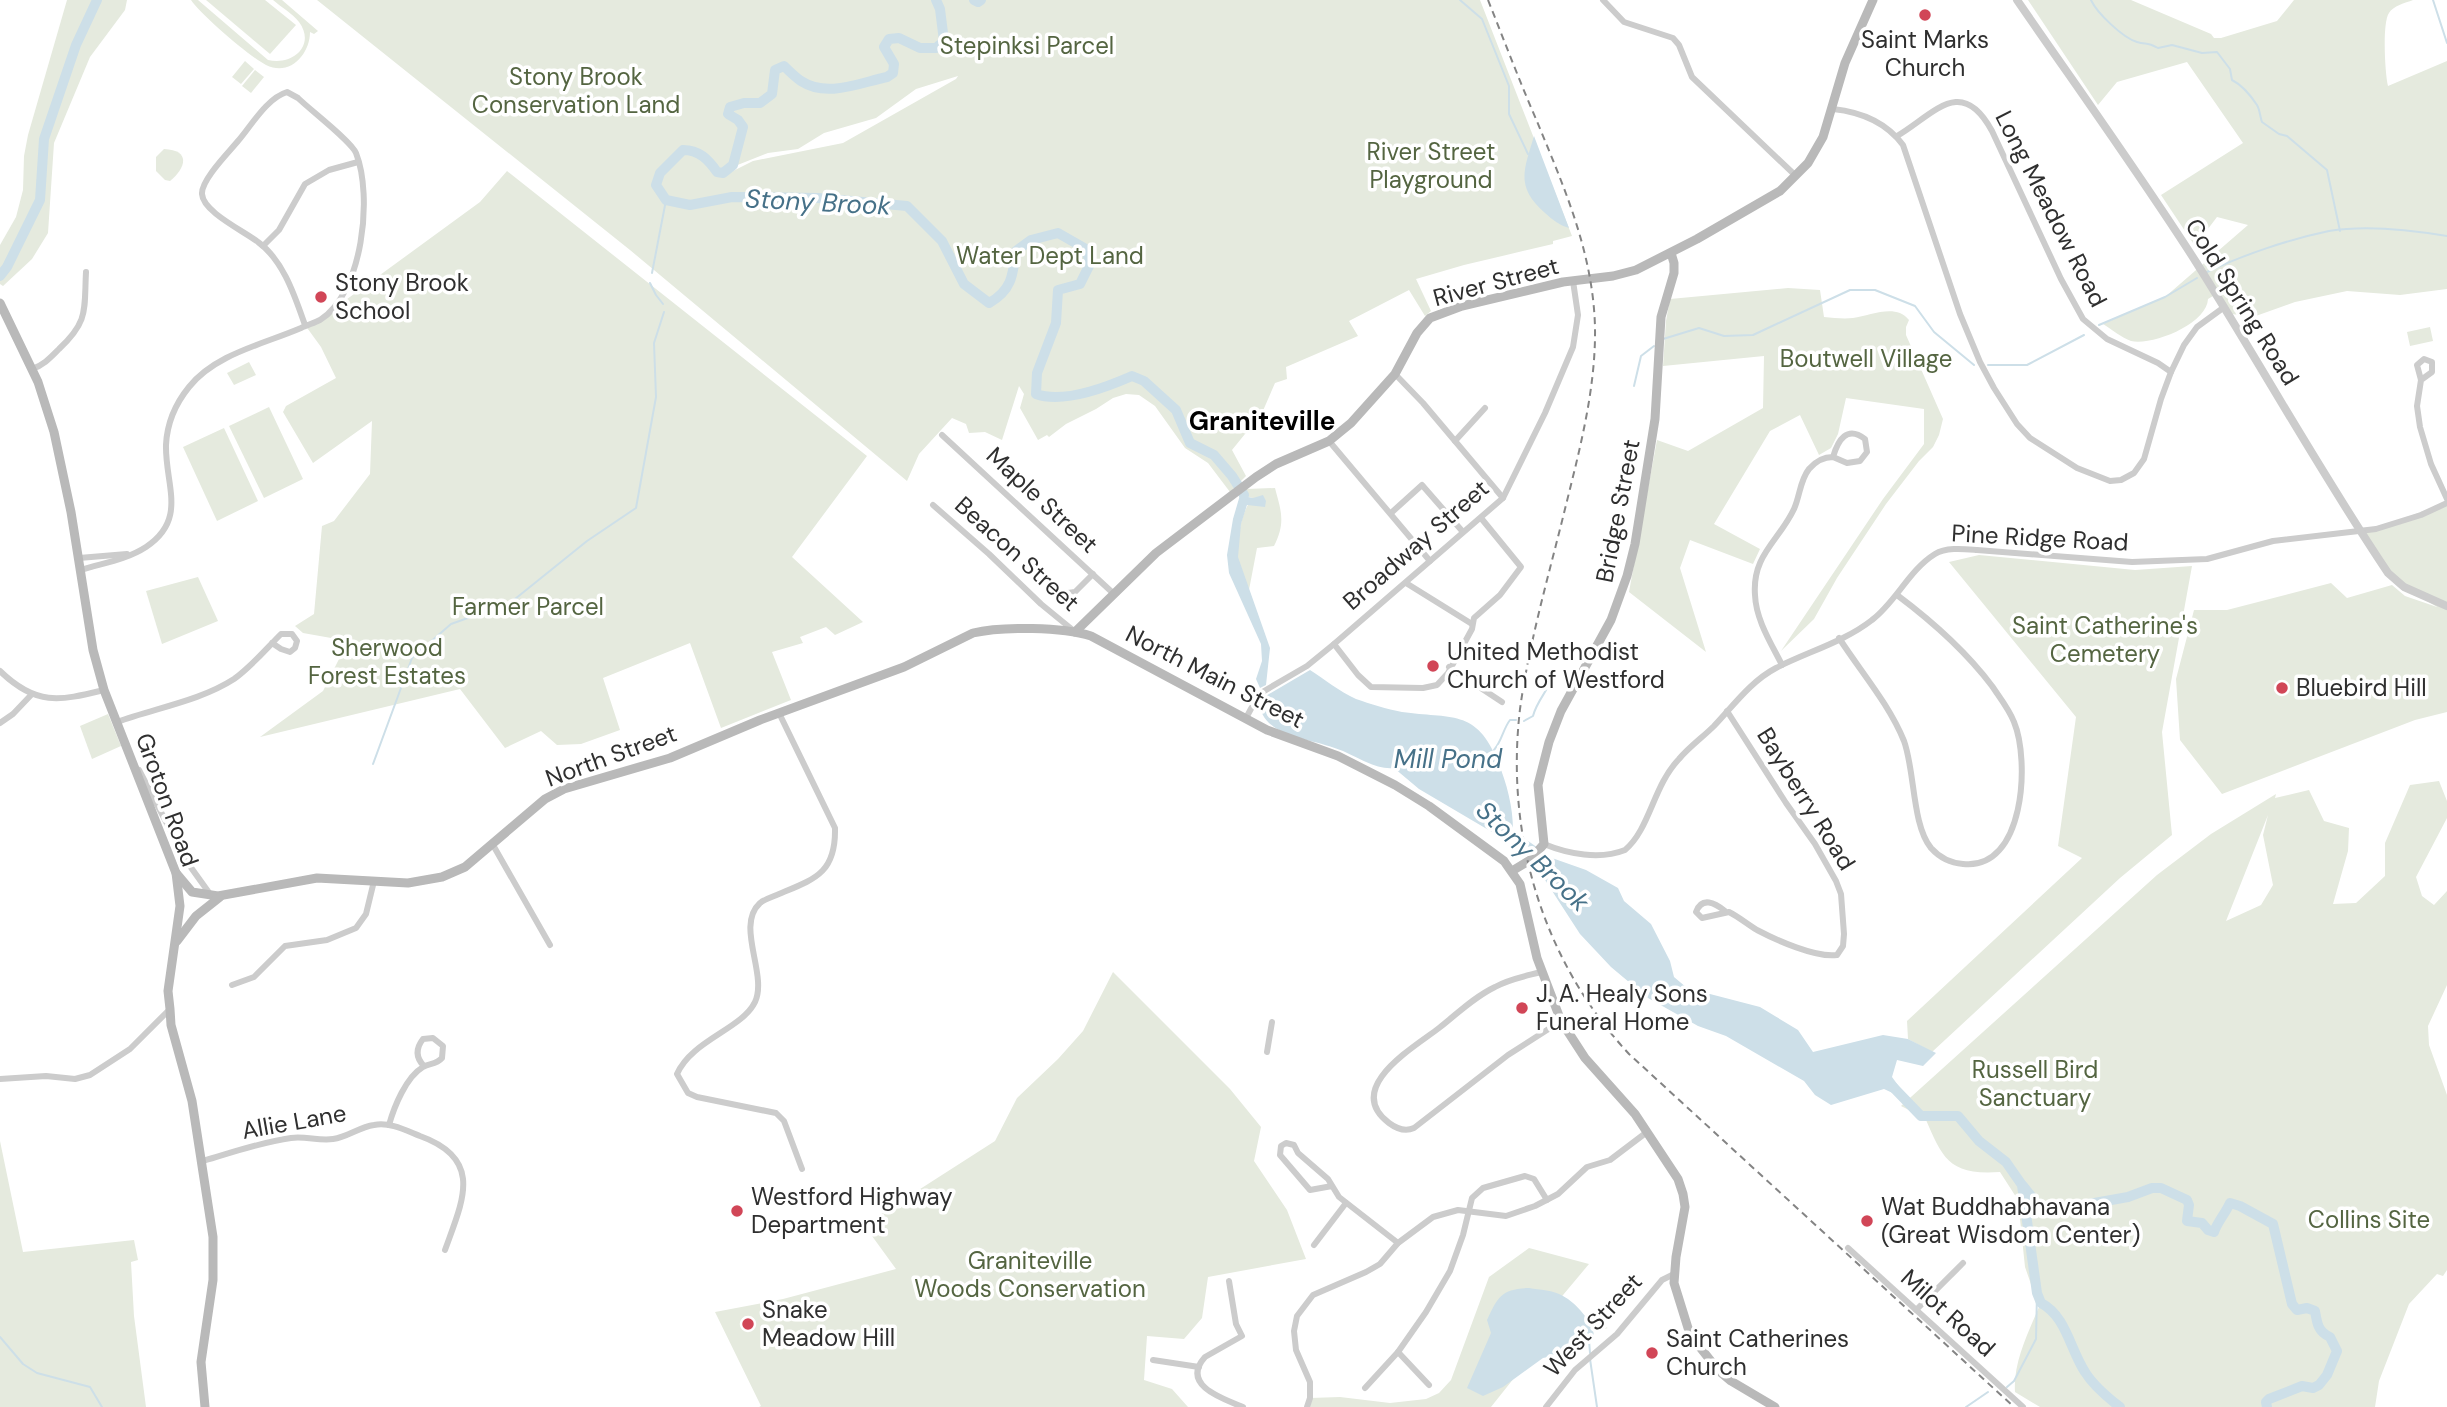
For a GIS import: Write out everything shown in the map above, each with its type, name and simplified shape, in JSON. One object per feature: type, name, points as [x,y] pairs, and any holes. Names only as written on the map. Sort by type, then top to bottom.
[{"type":"main road","name":"River Street","points":[[1075,632],[1156,553],[1246,484],[1269,468],[1329,441],[1357,417],[1395,374],[1426,320],[1439,313],[1550,285],[1636,270],[1771,197],[1796,176],[1818,147],[1833,109],[1845,63],[1873,0]]},
{"type":"main road","name":"Bridge Street","points":[[1542,847],[1538,785],[1549,742],[1561,711],[1611,620],[1635,544],[1655,419],[1661,317],[1674,273],[1671,253]]},
{"type":"main road","name":"Groton Road","points":[[2,312],[32,369],[54,432],[79,558],[93,650],[104,690],[176,873],[180,906],[168,991],[171,1025],[192,1101],[212,1223],[214,1259],[211,1300],[201,1354],[205,1407]]},
{"type":"main road","name":"North Street","points":[[211,896],[311,879],[336,877],[408,883],[442,877],[465,867],[545,799],[564,789],[661,761],[779,713],[904,667],[973,633],[1000,630],[1075,632]]},
{"type":"main road","name":"North Main Street","points":[[1075,632],[1097,638],[1287,739],[1343,758],[1412,795],[1485,845],[1512,870],[1522,890],[1541,972],[1561,1021],[1585,1058],[1647,1132],[1676,1175],[1684,1194],[1685,1207],[1674,1274],[1688,1328],[1712,1363],[1731,1381],[1775,1407]]},
{"type":"main road","points":[[1512,870],[1532,858],[1542,847]]},
{"type":"main road","points":[[176,873],[192,892],[211,896]]},
{"type":"main road","points":[[176,943],[195,916],[223,895]]},
{"type":"street","points":[[1603,0],[1624,22],[1673,38],[1692,77],[1796,176]]},
{"type":"street","name":"Cold Spring Road","points":[[2017,0],[2173,226],[2360,531],[2392,578],[2404,587],[2447,606]]},
{"type":"street","points":[[81,570],[119,560],[136,552],[155,539],[168,523],[172,511],[166,442],[174,412],[190,386],[205,371],[224,359],[306,326],[320,320],[335,307],[350,283],[355,269],[365,206],[356,153],[298,98],[287,92],[279,94],[219,164],[203,185],[202,195],[206,205],[274,256],[306,326]]},
{"type":"street","name":"Long Meadow Road","points":[[1897,136],[1943,104],[1959,102],[1977,109],[1992,131],[2061,279],[2083,319],[2107,340],[2158,363],[2171,372]]},
{"type":"street","points":[[1833,109],[1872,119],[1897,136],[1906,151],[1960,314],[1980,362],[2001,401],[2030,438],[2065,462],[2096,478],[2115,481],[2129,477],[2144,459],[2171,372],[2191,334],[2223,308]]},
{"type":"street","points":[[263,246],[279,230],[305,184],[329,170],[358,162]]},
{"type":"street","points":[[32,369],[48,361],[81,326],[86,272]]},
{"type":"street","name":"Broadway Street","points":[[1246,718],[1259,694],[1307,666],[1503,498],[1545,413],[1573,347],[1578,315],[1578,281]]},
{"type":"street","points":[[1395,374],[1503,498]]},
{"type":"street","points":[[2421,380],[2417,407],[2420,427],[2431,464],[2447,501]]},
{"type":"street","points":[[1455,441],[1485,408]]},
{"type":"street","points":[[1782,666],[1764,629],[1756,604],[1758,566],[1793,512],[1808,471],[1821,460],[1833,457],[1847,463],[1860,461],[1867,452],[1865,439],[1854,433],[1847,434],[1837,443],[1833,457]]},
{"type":"street","name":"Maple Street","points":[[942,435],[1114,594]]},
{"type":"street","points":[[1329,441],[1430,561]]},
{"type":"street","points":[[1391,513],[1422,485],[1464,532]]},
{"type":"street","name":"Pine Ridge Road","points":[[1542,847],[1597,855],[1625,850],[1637,836],[1659,786],[1671,767],[1762,677],[1869,622],[1935,554],[1959,549],[2159,562],[2220,557],[2260,544],[2311,535],[2360,531],[2409,519],[2447,501]]},
{"type":"street","name":"Beacon Street","points":[[933,505],[989,554],[1017,583],[1075,632]]},
{"type":"street","points":[[1334,644],[1358,675],[1375,688],[1431,687],[1441,681],[1472,629],[1474,618],[1507,587],[1521,567],[1481,518]]},
{"type":"street","points":[[79,558],[136,552]]},
{"type":"street","points":[[1068,593],[1074,592],[1093,574]]},
{"type":"street","points":[[1406,583],[1472,624]]},
{"type":"street","points":[[1839,638],[1900,731],[1912,768],[1921,828],[1930,847],[1942,857],[1964,864],[1975,864],[1994,856],[2005,846],[2011,832],[2021,782],[2021,742],[2015,723],[1967,654],[1896,595]]},
{"type":"street","points":[[117,722],[224,685],[244,671],[272,643]]},
{"type":"street","points":[[1450,667],[1502,702]]},
{"type":"street","points":[[0,671],[32,694],[48,699],[104,690]]},
{"type":"street","points":[[0,723],[32,694]]},
{"type":"street","name":"Bayberry Road","points":[[1725,911],[1781,941],[1818,953],[1837,955],[1843,946],[1843,912],[1836,881],[1815,844],[1727,711]]},
{"type":"street","points":[[779,713],[835,828],[836,846],[823,872],[812,881],[762,901],[754,909],[750,922],[758,992],[754,1003],[692,1053],[677,1074],[688,1093],[697,1097],[776,1113],[784,1121],[802,1170]]},
{"type":"street","points":[[128,748],[187,862],[211,896]]},
{"type":"street","points":[[493,845],[550,945]]},
{"type":"street","points":[[232,985],[254,977],[285,946],[327,940],[356,928],[366,914],[374,881]]},
{"type":"street","points":[[1541,972],[1492,988],[1404,1054],[1380,1080],[1374,1096],[1376,1109],[1395,1127],[1404,1131],[1414,1128],[1508,1055],[1561,1021]]},
{"type":"street","points":[[0,1079],[46,1076],[75,1079],[90,1075],[130,1049],[170,1009]]},
{"type":"street","points":[[1267,1052],[1272,1022]]},
{"type":"street","points":[[424,1066],[417,1057],[417,1048],[424,1039],[433,1038],[443,1046],[442,1058],[438,1063],[424,1066],[401,1093],[388,1125],[439,1144],[456,1158],[461,1168],[464,1176],[463,1196],[445,1250]]},
{"type":"street","name":"Allie Lane","points":[[202,1161],[290,1138],[330,1139],[367,1126],[388,1125]]},
{"type":"street","points":[[1307,1407],[1310,1382],[1294,1340],[1297,1315],[1313,1295],[1380,1264],[1398,1243],[1433,1217],[1444,1212],[1468,1211],[1506,1216],[1547,1200],[1558,1194],[1587,1167],[1610,1160],[1647,1132]]},
{"type":"street","points":[[1332,1186],[1310,1190],[1280,1155],[1281,1146],[1286,1143],[1294,1145],[1298,1153],[1328,1179],[1346,1203],[1398,1243]]},
{"type":"street","points":[[1365,1388],[1398,1352],[1450,1271],[1472,1198],[1483,1188],[1525,1176],[1534,1179],[1547,1200]]},
{"type":"street","points":[[1314,1245],[1346,1203]]},
{"type":"street","name":"Milot Road","points":[[1848,1248],[2022,1407]]},
{"type":"street","points":[[1916,1310],[1963,1263]]},
{"type":"street","name":"West Street","points":[[1546,1407],[1569,1376],[1617,1334],[1662,1280],[1674,1274]]},
{"type":"street","points":[[1228,1281],[1236,1324],[1241,1336],[1205,1357],[1199,1367],[1199,1380],[1210,1394],[1243,1407]]},
{"type":"street","points":[[1398,1352],[1429,1385]]},
{"type":"street","points":[[1153,1360],[1199,1367]]},
{"type":"green space","points":[[67,0],[127,0],[125,10],[90,57],[54,143],[48,233],[32,259],[3,286],[0,284],[0,245],[16,217],[23,190],[28,135]]},
{"type":"green space","points":[[191,0],[198,0],[268,60],[286,60],[293,57],[303,46],[305,38],[299,22],[273,0],[282,0],[318,31],[314,34],[310,32],[307,48],[297,61],[290,66],[275,68],[266,65],[238,45]]},
{"type":"green space","points":[[206,0],[265,0],[296,25],[270,54]]},
{"type":"green space","points":[[317,0],[1480,0],[1572,236],[1553,241],[1553,244],[1416,279],[1431,311],[1425,316],[1409,290],[1349,321],[1358,336],[1286,367],[1287,379],[1275,383],[1262,413],[1232,450],[1246,476],[1230,492],[1208,463],[1185,448],[1155,406],[1139,395],[1126,394],[1113,398],[1066,424],[1049,437],[1047,435],[1038,440],[1020,408],[1024,394],[1019,386],[1002,440],[985,432],[969,433],[966,424],[952,418],[919,454],[907,481],[630,250]],"holes":[[[958,76],[843,143],[753,161],[731,172],[735,166],[768,153],[798,149],[824,133],[876,118],[916,89]]]},
{"type":"green space","points":[[2028,0],[2131,0],[2211,34],[2214,38],[2221,38],[2277,21],[2294,0],[2413,0],[2393,8],[2387,19],[2387,80],[2388,86],[2447,61],[2447,289],[2400,295],[2347,291],[2295,302],[2253,317],[2232,314],[2218,293],[2208,299],[2199,317],[2189,325],[2164,337],[2140,342],[2128,340],[2103,324],[2165,297],[2248,225],[2217,217],[2195,246],[2161,195],[2243,143],[2187,62],[2117,82],[2098,105]]},
{"type":"green space","points":[[245,61],[254,69],[241,84],[232,77]]},
{"type":"green space","points":[[255,70],[264,77],[251,93],[242,86]]},
{"type":"green space","points":[[164,149],[179,153],[183,160],[180,171],[170,181],[156,171],[156,157]]},
{"type":"green space","points":[[507,171],[867,456],[792,557],[863,622],[835,635],[826,627],[800,637],[803,643],[772,652],[791,700],[721,728],[690,643],[603,678],[620,730],[581,744],[557,745],[541,731],[505,748],[460,689],[260,737],[323,691],[348,641],[303,633],[295,626],[314,614],[322,526],[334,521],[370,474],[372,421],[313,463],[283,412],[286,406],[336,378],[321,347],[305,325],[317,321],[480,202]]},
{"type":"green space","name":"Boutwell Village","points":[[1788,288],[1820,290],[1824,317],[1853,318],[1890,311],[1909,320],[1906,335],[1943,419],[1933,447],[1886,504],[1837,578],[1814,619],[1781,651],[1883,499],[1924,444],[1924,409],[1846,398],[1838,434],[1831,448],[1819,455],[1800,415],[1770,431],[1714,524],[1760,549],[1753,564],[1690,540],[1680,568],[1706,652],[1629,592],[1657,440],[1688,451],[1763,408],[1764,356],[1663,366],[1670,299]]},
{"type":"green space","points":[[2430,327],[2433,341],[2410,346],[2407,332]]},
{"type":"green space","points":[[249,362],[256,375],[234,385],[227,373]]},
{"type":"green space","points":[[269,407],[303,479],[264,498],[229,426]]},
{"type":"green space","points":[[224,428],[258,501],[217,521],[183,447]]},
{"type":"green space","points":[[1275,488],[1280,510],[1280,530],[1274,546],[1257,548],[1249,590],[1240,566],[1238,551],[1242,518],[1253,498],[1248,497],[1246,489]]},
{"type":"green space","points":[[2447,502],[2447,712],[2415,720],[2222,794],[2180,740],[2176,679],[2194,610],[2227,610],[2331,583],[2347,598],[2392,585],[2405,596],[2437,607],[2404,587],[2388,573],[2360,531],[2376,529]]},
{"type":"green space","name":"Saint Catherine's Cemetery","points":[[1979,555],[2135,570],[2192,566],[2162,732],[2172,835],[2120,878],[1932,1052],[1908,1039],[1907,1021],[2082,858],[2058,846],[2076,717],[1949,562]]},
{"type":"green space","points":[[198,577],[218,621],[162,644],[146,591]]},
{"type":"green space","points":[[108,714],[121,746],[92,759],[80,726]]},
{"type":"green space","points":[[2439,781],[2447,801],[2447,818],[2416,877],[2422,896],[2434,905],[2447,891],[2447,985],[2428,1026],[2429,1045],[2447,1095],[2447,1270],[2443,1276],[2437,1274],[2409,1304],[2379,1381],[2375,1407],[2040,1407],[2015,1392],[2019,1359],[2039,1307],[2025,1267],[2018,1200],[2000,1172],[1967,1170],[1948,1160],[1935,1140],[1922,1111],[1911,1111],[1901,1106],[2157,875],[2211,834],[2276,794],[2275,798],[2309,790],[2324,821],[2349,828],[2348,851],[2333,904],[2356,903],[2385,876],[2385,843],[2410,785]],"holes":[[[2268,815],[2263,835],[2273,885],[2261,905],[2226,921]]]},
{"type":"green space","name":"Graniteville Woods Conservation","points":[[1113,972],[1230,1089],[1261,1127],[1254,1161],[1287,1210],[1306,1259],[1208,1277],[1202,1318],[1184,1339],[1147,1336],[1144,1380],[1172,1389],[1188,1407],[759,1407],[761,1406],[715,1312],[783,1299],[896,1269],[864,1225],[995,1141],[1017,1098],[1083,1031]]},
{"type":"green space","points":[[0,1141],[23,1252],[134,1240],[138,1260],[131,1262],[134,1316],[146,1407],[0,1407]]},
{"type":"green space","points":[[1529,1248],[1589,1264],[1553,1307],[1608,1328],[1538,1348],[1491,1407],[1307,1407],[1310,1398],[1340,1397],[1390,1403],[1426,1399],[1439,1393],[1451,1380],[1489,1277]]},
{"type":"water","points":[[1534,136],[1569,228],[1545,213],[1529,195],[1524,178]]},
{"type":"water","points":[[1246,489],[1248,497],[1263,495],[1266,501],[1265,507],[1247,505],[1241,524],[1238,557],[1270,648],[1266,685],[1260,688],[1256,679],[1262,661],[1261,644],[1229,573],[1227,555],[1233,519],[1240,495]]},
{"type":"water","name":"Mill Pond","points":[[1310,670],[1356,699],[1402,712],[1460,719],[1481,732],[1490,745],[1504,779],[1511,804],[1513,830],[1552,858],[1586,870],[1618,888],[1624,901],[1651,924],[1670,961],[1674,977],[1699,998],[1710,994],[1760,1007],[1798,1030],[1813,1052],[1883,1035],[1908,1039],[1936,1053],[1923,1066],[1897,1060],[1892,1077],[1903,1092],[1899,1096],[1884,1089],[1831,1105],[1815,1095],[1804,1081],[1726,1036],[1698,1026],[1648,998],[1611,967],[1580,934],[1545,880],[1532,853],[1419,789],[1394,768],[1375,765],[1335,748],[1289,735],[1268,722],[1259,700]]},
{"type":"water","points":[[1529,1288],[1555,1292],[1568,1299],[1587,1318],[1594,1335],[1580,1350],[1543,1358],[1503,1387],[1483,1396],[1467,1388],[1491,1333],[1487,1320],[1494,1305],[1507,1292]]},
{"type":"waterway","points":[[0,276],[40,200],[44,139],[76,45],[97,0]]},
{"type":"waterway","name":"Stony Brook","points":[[936,0],[940,9],[944,41],[936,48],[920,48],[899,38],[889,39],[884,47],[894,64],[893,73],[887,77],[843,88],[811,86],[784,66],[775,70],[772,94],[760,103],[744,103],[730,107],[728,114],[743,127],[733,165],[723,173],[717,172],[703,156],[683,150],[660,173],[656,185],[666,200],[690,205],[732,197],[818,198],[907,206],[942,241],[964,284],[989,303],[1002,293],[1010,282],[1016,251],[1031,240],[1058,233],[1086,249],[1090,264],[1080,284],[1058,290],[1056,323],[1037,373],[1036,394],[1047,397],[1072,396],[1132,376],[1144,381],[1176,410],[1190,443],[1214,455],[1244,495]]},
{"type":"waterway","name":"Stony Brook","points":[[974,0],[981,0]]},
{"type":"waterway","points":[[1460,0],[1482,19],[1509,86],[1509,114],[1528,154]]},
{"type":"waterway","points":[[2091,0],[2111,24],[2131,40],[2158,48],[2172,45],[2202,53],[2217,52],[2230,69],[2232,80],[2246,91],[2257,105],[2262,122],[2279,134],[2287,136],[2327,170],[2340,231]]},
{"type":"waterway","points":[[2433,0],[2447,43]]},
{"type":"waterway","points":[[652,273],[666,200]]},
{"type":"waterway","points":[[2207,272],[2267,248],[2329,231],[2388,229],[2447,236]]},
{"type":"waterway","points":[[2099,325],[2165,297],[2197,278]]},
{"type":"waterway","points":[[650,283],[663,304]]},
{"type":"waterway","points":[[1663,339],[1699,328],[1724,336],[1753,335],[1850,290],[1875,290],[1915,306],[1934,332],[1974,365]]},
{"type":"waterway","points":[[373,764],[412,658],[451,624],[510,603],[587,541],[636,508],[656,397],[654,343],[664,312]]},
{"type":"waterway","points":[[1988,365],[2027,365],[2084,335]]},
{"type":"waterway","points":[[1634,386],[1641,356],[1654,346]]},
{"type":"waterway","points":[[1524,721],[1533,716],[1553,675]]},
{"type":"waterway","points":[[1494,750],[1510,720],[1516,720]]},
{"type":"waterway","name":"Stony Brook","points":[[1893,1087],[1921,1116],[1958,1116],[1979,1141],[2006,1162],[2022,1185],[2037,1293],[2041,1303],[2062,1324],[2088,1377],[2120,1407]]},
{"type":"waterway","name":"Stony Brook","points":[[2023,1186],[2044,1212],[2128,1197],[2152,1188],[2161,1188],[2187,1200],[2187,1221],[2202,1223],[2214,1232],[2230,1203],[2273,1224],[2292,1304],[2297,1310],[2307,1308],[2315,1311],[2319,1327],[2330,1337],[2337,1351],[2327,1375],[2319,1385],[2313,1388],[2302,1386],[2269,1399],[2266,1402],[2267,1407]]},
{"type":"waterway","points":[[2007,1387],[2014,1381],[2036,1339],[2037,1293]]},
{"type":"waterway","points":[[0,1337],[23,1364],[37,1373],[90,1387],[102,1407]]},
{"type":"waterway","points":[[1589,1340],[1590,1353]]},
{"type":"waterway","points":[[1590,1359],[1597,1407]]},
{"type":"waterway","points":[[1966,1407],[1988,1392]]},
{"type":"railway","points":[[1488,0],[1575,220],[1589,272],[1595,327],[1593,374],[1586,421],[1534,635],[1520,709],[1517,756],[1525,849],[1537,894],[1553,937],[1574,979],[1599,1018],[1629,1054],[2014,1407]]},
{"type":"place","name":"Saint Marks Church","points":[[1925,15]]},
{"type":"place","name":"Stony Brook School","points":[[321,297]]},
{"type":"place","name":"United Methodist Church of Westford","points":[[1433,666]]},
{"type":"place","name":"Bluebird Hill","points":[[2282,688]]},
{"type":"place","name":"J. A. Healy Sons Funeral Home","points":[[1522,1008]]},
{"type":"place","name":"Westford Highway Department","points":[[737,1211]]},
{"type":"place","name":"Wat Buddhabhavana (Great Wisdom Center)","points":[[1867,1221]]},
{"type":"place","name":"Snake Meadow Hill","points":[[748,1324]]},
{"type":"place","name":"Saint Catherines Church","points":[[1652,1353]]},
{"type":"district","name":"Graniteville","points":[[1262,421]]},
{"type":"park label","name":"Stepinksi Parcel","points":[[1027,46]]},
{"type":"park label","name":"Stony Brook Conservation Land","points":[[576,91]]},
{"type":"park label","name":"River Street Playground","points":[[1431,166]]},
{"type":"park label","name":"Water Dept Land","points":[[1050,256]]},
{"type":"park label","name":"Farmer Parcel","points":[[528,607]]},
{"type":"park label","name":"Sherwood Forest Estates","points":[[387,662]]},
{"type":"park label","name":"Russell Bird Sanctuary","points":[[2035,1084]]},
{"type":"park label","name":"Collins Site","points":[[2369,1220]]}]
